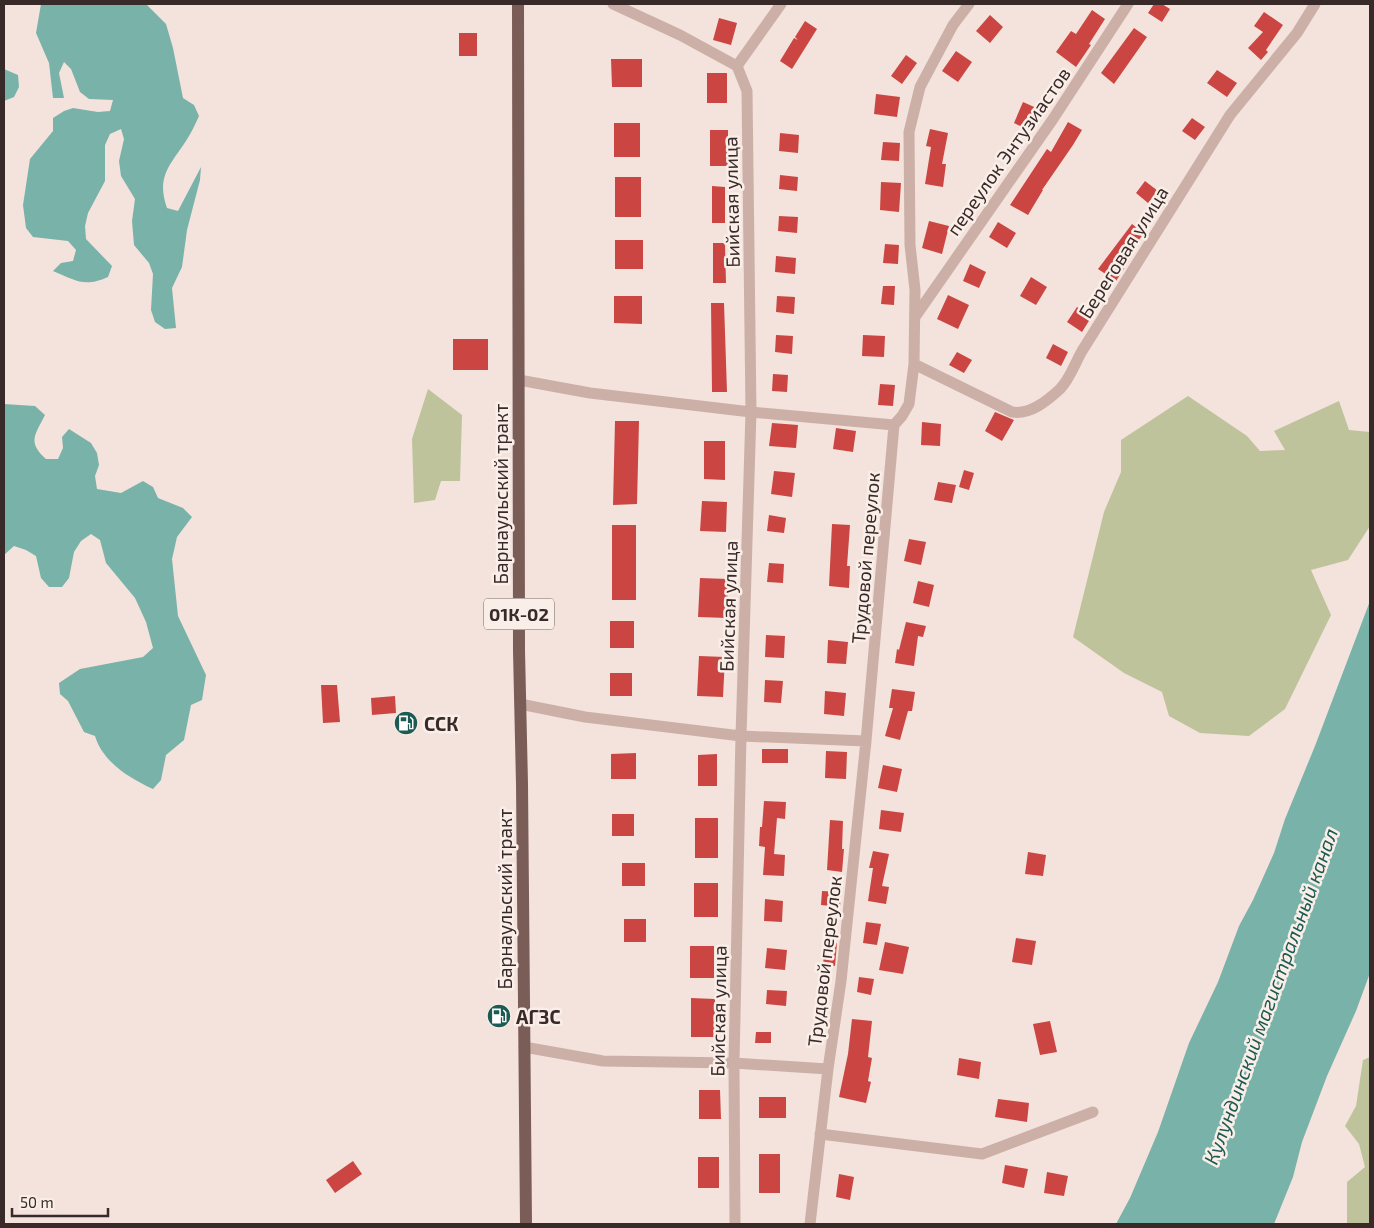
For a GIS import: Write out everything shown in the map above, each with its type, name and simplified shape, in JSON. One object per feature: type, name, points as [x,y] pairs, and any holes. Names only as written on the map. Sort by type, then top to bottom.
[{"type":"main road","name":"Барнаульский тракт","points":[[518,4],[520,704],[526,1224]]},
{"type":"street","points":[[613,4],[680,35],[737,66],[781,4]]},
{"type":"street","points":[[518,380],[590,393],[751,412],[894,425],[909,404],[914,364],[915,290],[910,245],[909,132],[920,87],[953,25],[969,4]]},
{"type":"street","name":"переулок Энтузиастов","points":[[915,317],[1053,119],[1128,4]]},
{"type":"street","name":"Береговая улица","points":[[914,364],[1012,412],[1021,414],[1030,412],[1060,388],[1230,116],[1297,33],[1316,4]]},
{"type":"street","name":"Бийская улица","points":[[735,1224],[734,1063],[741,736],[751,412],[747,91],[737,66]]},
{"type":"street","name":"Трудовой переулок","points":[[810,1224],[828,1069],[841,981],[866,741],[894,425]]},
{"type":"street","points":[[520,704],[585,717],[741,736],[866,741]]},
{"type":"street","points":[[524,1047],[603,1061],[734,1063],[828,1069]]},
{"type":"street","points":[[820,1134],[982,1154],[1093,1112]]},
{"type":"green space","points":[[428,389],[462,415],[460,481],[441,481],[435,500],[414,503],[412,439]]},
{"type":"green space","points":[[1188,396],[1247,436],[1260,451],[1285,450],[1274,431],[1339,401],[1349,430],[1370,432],[1370,526],[1348,560],[1311,570],[1331,615],[1285,709],[1249,736],[1200,733],[1169,716],[1162,692],[1124,673],[1073,637],[1104,512],[1121,472],[1121,440]]},
{"type":"green space","points":[[1370,1057],[1370,1224],[1347,1224],[1347,1182],[1365,1167],[1359,1144],[1345,1126],[1356,1106],[1363,1060]]},
{"type":"water","points":[[41,4],[146,4],[166,24],[183,98],[194,105],[199,116],[188,138],[166,172],[163,188],[167,208],[178,211],[201,167],[200,180],[187,230],[182,267],[172,288],[176,328],[165,329],[155,322],[151,310],[153,274],[149,263],[134,245],[132,221],[135,199],[121,176],[119,161],[124,139],[121,129],[110,134],[105,145],[105,181],[88,213],[85,226],[86,239],[112,266],[108,277],[92,282],[80,282],[53,271],[61,263],[73,261],[76,250],[68,241],[33,237],[26,228],[23,205],[30,159],[53,131],[53,118],[73,108],[98,112],[110,111],[113,100],[89,99],[80,92],[71,69],[64,62],[59,73],[64,98],[53,98],[49,63],[36,33]]},
{"type":"water","points":[[4,69],[18,75],[19,87],[14,97],[4,101]]},
{"type":"water","points":[[4,404],[35,406],[45,415],[36,433],[35,443],[36,448],[46,459],[58,459],[63,448],[62,437],[69,429],[91,443],[97,453],[99,465],[95,476],[97,489],[121,493],[143,481],[153,487],[158,498],[183,508],[192,517],[177,537],[172,559],[178,616],[206,675],[202,700],[191,705],[184,740],[166,755],[161,780],[153,789],[126,774],[104,754],[95,736],[84,732],[68,701],[60,694],[59,683],[80,669],[143,657],[153,648],[146,622],[135,598],[106,563],[100,540],[91,534],[81,541],[74,552],[69,578],[62,587],[49,587],[41,578],[36,556],[26,550],[14,546],[4,555]]},
{"type":"water","name":"Кулундинский магистральный канал","points":[[1370,601],[1370,973],[1356,1011],[1327,1076],[1302,1142],[1293,1177],[1274,1224],[1116,1224],[1130,1198],[1158,1132],[1189,1043],[1218,982],[1239,926],[1274,853],[1285,819]]},
{"type":"building","points":[[1154,4],[1162,4],[1170,9],[1162,22],[1148,13]]},
{"type":"building","points":[[1092,10],[1105,19],[1076,67],[1056,52],[1071,31],[1076,34]]},
{"type":"building","points":[[1264,12],[1283,25],[1266,50],[1268,52],[1261,60],[1248,48],[1263,32],[1254,26]]},
{"type":"building","points":[[990,15],[1003,27],[990,43],[976,31]]},
{"type":"building","points":[[719,18],[737,23],[731,45],[713,40]]},
{"type":"building","points":[[805,21],[817,29],[792,69],[780,61],[794,38],[798,40],[795,37]]},
{"type":"building","points":[[1134,28],[1147,37],[1114,84],[1101,73]]},
{"type":"building","points":[[459,33],[477,33],[477,56],[459,56]]},
{"type":"building","points":[[956,51],[972,62],[958,82],[942,71]]},
{"type":"building","points":[[906,55],[917,63],[902,84],[891,76]]},
{"type":"building","points":[[611,59],[642,59],[642,87],[612,87]]},
{"type":"building","points":[[1217,70],[1237,83],[1227,97],[1207,83]]},
{"type":"building","points":[[707,73],[727,73],[727,103],[707,103]]},
{"type":"building","points":[[876,94],[900,97],[897,117],[874,114]]},
{"type":"building","points":[[1023,102],[1041,110],[1032,132],[1014,123]]},
{"type":"building","points":[[1192,118],[1205,127],[1195,140],[1182,131]]},
{"type":"building","points":[[1068,122],[1082,130],[1042,190],[1028,215],[1010,205],[1047,149],[1051,152]]},
{"type":"building","points":[[614,123],[640,123],[640,157],[614,157]]},
{"type":"building","points":[[930,129],[948,133],[942,164],[946,164],[943,187],[925,184],[931,147],[926,146]]},
{"type":"building","points":[[710,130],[728,130],[728,166],[710,166]]},
{"type":"building","points":[[780,133],[799,135],[798,153],[779,151]]},
{"type":"building","points":[[883,142],[900,143],[899,161],[881,160]]},
{"type":"building","points":[[780,175],[798,177],[797,191],[779,189]]},
{"type":"building","points":[[615,177],[641,177],[641,217],[615,217]]},
{"type":"building","points":[[1145,181],[1158,191],[1148,203],[1136,193]]},
{"type":"building","points":[[881,182],[901,183],[899,212],[880,210]]},
{"type":"building","points":[[712,186],[725,187],[725,223],[712,223]]},
{"type":"building","points":[[779,216],[798,217],[797,233],[778,231]]},
{"type":"building","points":[[929,221],[949,226],[942,254],[922,248]]},
{"type":"building","points":[[998,222],[1016,233],[1007,248],[989,237]]},
{"type":"building","points":[[1132,224],[1144,233],[1125,259],[1129,261],[1116,281],[1098,269]]},
{"type":"building","points":[[615,240],[643,240],[643,269],[615,269]]},
{"type":"building","points":[[713,243],[725,243],[726,283],[713,283]]},
{"type":"building","points":[[885,244],[899,245],[898,264],[883,263]]},
{"type":"building","points":[[776,256],[796,258],[795,274],[775,272]]},
{"type":"building","points":[[970,264],[986,272],[979,288],[963,281]]},
{"type":"building","points":[[1031,277],[1047,287],[1036,305],[1020,296]]},
{"type":"building","points":[[883,286],[895,286],[894,305],[881,304]]},
{"type":"building","points":[[948,295],[969,305],[958,329],[937,319]]},
{"type":"building","points":[[614,296],[642,296],[642,324],[614,323]]},
{"type":"building","points":[[777,296],[795,297],[794,314],[776,312]]},
{"type":"building","points":[[711,303],[724,303],[727,392],[712,392]]},
{"type":"building","points":[[1077,307],[1092,316],[1082,332],[1067,322]]},
{"type":"building","points":[[776,335],[793,336],[792,354],[775,352]]},
{"type":"building","points":[[863,335],[885,336],[884,357],[862,356]]},
{"type":"building","points":[[453,339],[488,339],[488,370],[453,370]]},
{"type":"building","points":[[1053,344],[1068,352],[1061,366],[1046,358]]},
{"type":"building","points":[[957,352],[972,360],[964,373],[949,365]]},
{"type":"building","points":[[773,374],[788,375],[787,392],[772,391]]},
{"type":"building","points":[[880,384],[895,385],[893,406],[878,405]]},
{"type":"building","points":[[995,412],[1014,420],[1002,441],[985,431]]},
{"type":"building","points":[[615,421],[639,421],[637,504],[613,505]]},
{"type":"building","points":[[922,422],[941,424],[940,446],[921,445]]},
{"type":"building","points":[[772,423],[798,425],[796,448],[769,446]]},
{"type":"building","points":[[836,428],[856,431],[853,452],[833,449]]},
{"type":"building","points":[[704,441],[725,441],[725,480],[704,479]]},
{"type":"building","points":[[964,470],[974,473],[969,490],[959,487]]},
{"type":"building","points":[[774,471],[795,473],[792,497],[771,494]]},
{"type":"building","points":[[938,482],[956,485],[952,503],[934,500]]},
{"type":"building","points":[[702,501],[727,502],[726,532],[700,531]]},
{"type":"building","points":[[769,515],[786,518],[784,533],[767,531]]},
{"type":"building","points":[[832,524],[850,525],[847,566],[850,566],[849,588],[829,586]]},
{"type":"building","points":[[612,525],[636,525],[636,600],[612,600]]},
{"type":"building","points":[[909,539],[926,542],[921,565],[904,561]]},
{"type":"building","points":[[769,563],[784,564],[783,583],[767,582]]},
{"type":"building","points":[[700,578],[728,579],[727,618],[698,617]]},
{"type":"building","points":[[918,581],[934,585],[929,607],[913,603]]},
{"type":"building","points":[[610,621],[634,621],[634,648],[610,648]]},
{"type":"building","points":[[906,622],[926,626],[923,637],[918,636],[914,666],[895,663],[897,649],[899,650]]},
{"type":"building","points":[[766,635],[785,636],[784,658],[765,657]]},
{"type":"building","points":[[828,640],[848,642],[846,664],[827,663]]},
{"type":"building","points":[[699,656],[725,657],[723,697],[697,696]]},
{"type":"building","points":[[610,673],[632,673],[632,696],[610,696]]},
{"type":"building","points":[[765,680],[783,681],[781,703],[764,702]]},
{"type":"building","points":[[321,685],[337,685],[340,722],[323,723]]},
{"type":"building","points":[[892,689],[915,692],[912,711],[908,711],[900,740],[885,736],[893,708],[889,708]]},
{"type":"building","points":[[825,691],[846,693],[844,716],[824,714]]},
{"type":"building","points":[[395,696],[396,713],[372,715],[371,698]]},
{"type":"building","points":[[762,749],[788,749],[788,763],[762,763]]},
{"type":"building","points":[[826,751],[847,752],[846,779],[825,778]]},
{"type":"building","points":[[636,753],[636,779],[611,779],[611,754]]},
{"type":"building","points":[[717,754],[717,786],[698,786],[698,755]]},
{"type":"building","points":[[883,765],[902,769],[897,792],[878,788]]},
{"type":"building","points":[[764,801],[786,802],[785,819],[777,818],[774,854],[785,855],[784,876],[763,875],[765,847],[759,846]]},
{"type":"building","points":[[881,810],[904,813],[901,832],[879,829]]},
{"type":"building","points":[[612,814],[634,814],[634,836],[612,836]]},
{"type":"building","points":[[695,818],[718,818],[718,858],[695,858]]},
{"type":"building","points":[[830,820],[843,821],[842,849],[844,849],[842,872],[827,870]]},
{"type":"building","points":[[873,851],[889,854],[882,886],[889,887],[886,904],[868,901],[873,868],[869,868]]},
{"type":"building","points":[[1028,852],[1046,855],[1043,876],[1025,874]]},
{"type":"building","points":[[622,863],[645,863],[645,886],[622,886]]},
{"type":"building","points":[[694,883],[718,883],[718,917],[694,917]]},
{"type":"building","points":[[822,891],[841,892],[840,907],[821,905]]},
{"type":"building","points":[[765,899],[783,901],[782,922],[764,921]]},
{"type":"building","points":[[624,919],[646,919],[646,942],[624,942]]},
{"type":"building","points":[[866,922],[881,924],[877,945],[863,943]]},
{"type":"building","points":[[1016,938],[1036,941],[1032,965],[1012,962]]},
{"type":"building","points":[[825,941],[837,943],[835,966],[823,965]]},
{"type":"building","points":[[885,942],[909,947],[903,974],[879,970]]},
{"type":"building","points":[[690,946],[714,946],[714,978],[690,978]]},
{"type":"building","points":[[767,948],[787,950],[785,970],[765,968]]},
{"type":"building","points":[[859,977],[874,979],[871,995],[857,992]]},
{"type":"building","points":[[767,990],[787,991],[786,1006],[766,1004]]},
{"type":"building","points":[[691,998],[715,999],[715,1037],[691,1037]]},
{"type":"building","points":[[496,1007],[507,1008],[506,1026],[495,1025]]},
{"type":"building","points":[[852,1019],[872,1021],[868,1057],[872,1058],[868,1081],[871,1082],[866,1103],[839,1097],[848,1054]]},
{"type":"building","points":[[1050,1021],[1057,1052],[1040,1055],[1033,1024]]},
{"type":"building","points":[[756,1032],[771,1032],[771,1043],[755,1043]]},
{"type":"building","points":[[959,1058],[981,1062],[979,1079],[957,1075]]},
{"type":"building","points":[[699,1090],[720,1090],[721,1119],[699,1119]]},
{"type":"building","points":[[759,1097],[786,1097],[786,1118],[759,1118]]},
{"type":"building","points":[[998,1099],[1029,1103],[1027,1122],[995,1117]]},
{"type":"building","points":[[759,1154],[780,1154],[780,1193],[759,1193]]},
{"type":"building","points":[[698,1157],[719,1157],[719,1188],[698,1188]]},
{"type":"building","points":[[353,1161],[362,1174],[335,1193],[326,1180]]},
{"type":"building","points":[[1005,1165],[1028,1169],[1024,1188],[1002,1183]]},
{"type":"building","points":[[1047,1172],[1068,1176],[1064,1196],[1044,1193]]},
{"type":"building","points":[[839,1174],[854,1177],[850,1200],[836,1197]]},
{"type":"place","name":"ССК","points":[[406,723]]},
{"type":"place","name":"АГЗС","points":[[499,1016]]}]
